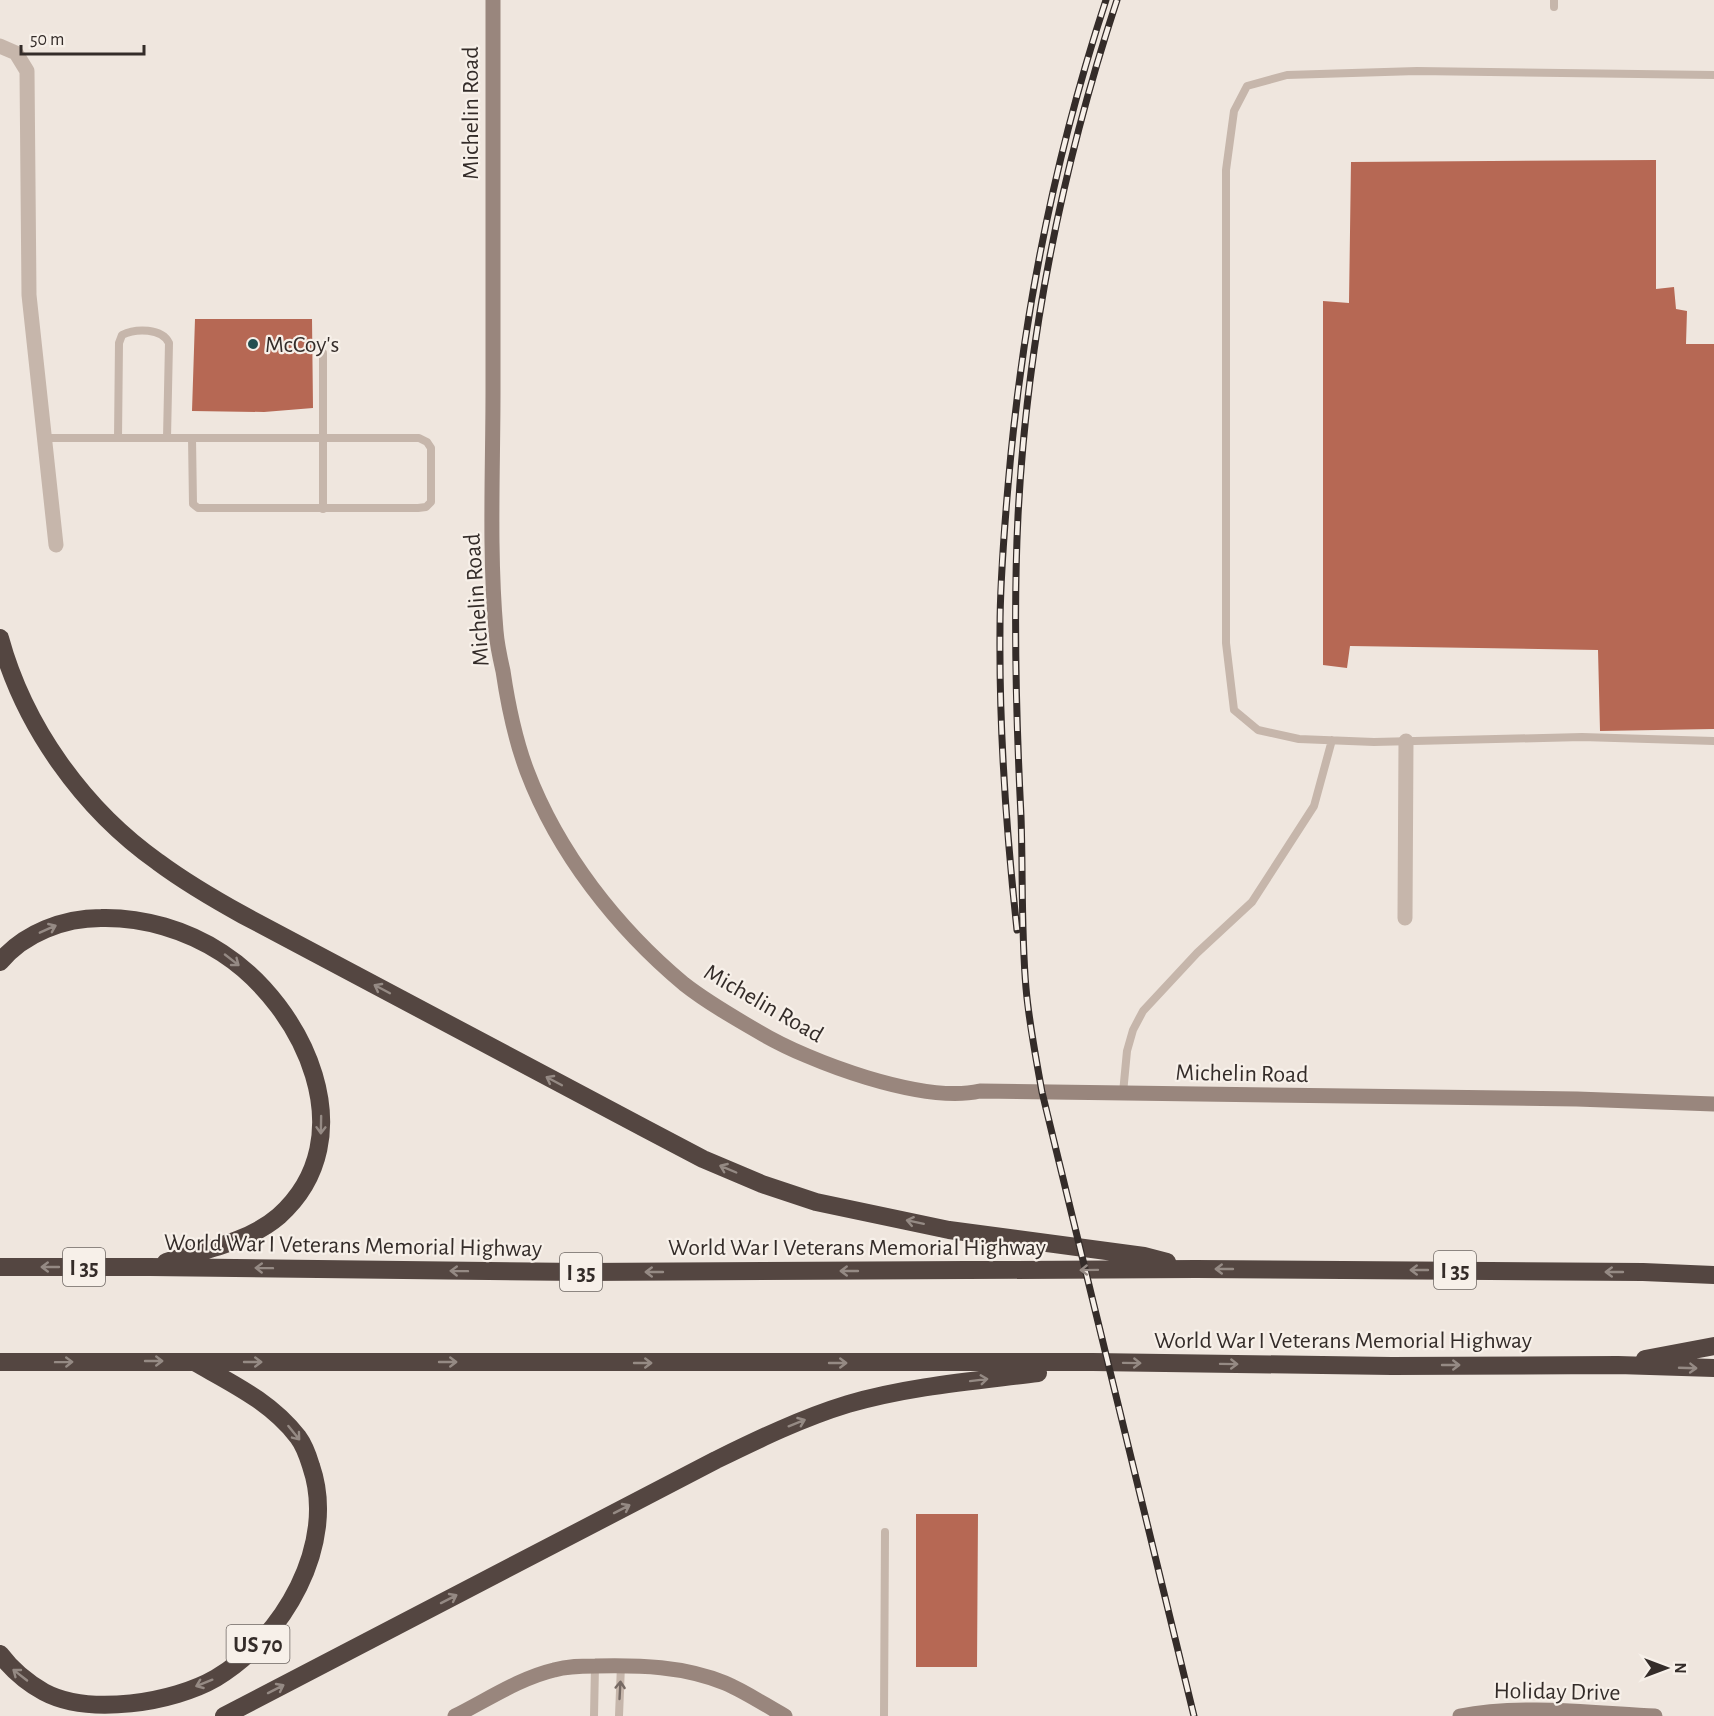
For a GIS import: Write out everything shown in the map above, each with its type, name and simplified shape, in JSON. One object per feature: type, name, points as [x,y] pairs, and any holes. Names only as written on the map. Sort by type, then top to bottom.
[{"type":"highway","points":[[0,638],[13,677],[28,710],[67,773],[96,807],[156,861],[194,887],[243,915],[646,1130],[762,1184],[816,1202],[949,1230],[1014,1237],[1146,1262]]},
{"type":"highway","points":[[0,962],[26,939],[66,921],[109,918],[162,925],[194,937],[222,953],[247,972],[268,993],[291,1023],[306,1053],[316,1080],[321,1123],[318,1155],[304,1187],[278,1217],[257,1232],[150,1267]]},
{"type":"highway","name":"World War I Veterans Memorial Highway","points":[[9,1267],[582,1272],[1013,1270],[1146,1262],[1196,1269],[1643,1272],[1714,1275]]},
{"type":"highway","points":[[1643,1272],[1714,1285]]},
{"type":"highway","points":[[1618,1365],[1714,1346]]},
{"type":"highway","name":"World War I Veterans Memorial Highway","points":[[7,1362],[1041,1368],[1093,1362],[1392,1366],[1618,1365],[1714,1368]]},
{"type":"highway","name":"US 70","points":[[0,1654],[13,1670],[46,1693],[68,1700],[98,1705],[135,1703],[182,1692],[215,1679],[262,1640],[286,1607],[313,1553],[318,1531],[318,1491],[308,1456],[300,1439],[278,1413],[194,1362]]},
{"type":"highway","points":[[224,1716],[770,1434],[846,1405],[882,1395],[1041,1368]]},
{"type":"street","name":"Michelin Road","points":[[493,0],[493,542],[496,632],[517,741],[536,791],[562,843],[591,886],[627,929],[686,985],[768,1038],[824,1064],[902,1086],[964,1095],[980,1091],[1577,1099],[1714,1104]]},
{"type":"street","points":[[0,46],[16,53],[27,71],[29,295],[56,545]]},
{"type":"street","points":[[1405,918],[1406,741]]},
{"type":"street","points":[[455,1716],[530,1678],[554,1670],[581,1665],[621,1665],[678,1670],[705,1676],[740,1690],[785,1716]]},
{"type":"street","name":"Holiday Drive","points":[[1460,1716],[1476,1713],[1655,1716]]},
{"type":"lane","points":[[1714,75],[1417,71],[1287,75],[1247,86],[1234,111],[1226,170],[1226,643],[1234,710],[1258,730],[1299,739],[1406,741],[1582,737],[1714,741]]},
{"type":"lane","points":[[118,438],[119,343],[122,335],[129,332],[158,332],[165,336],[169,343],[167,438]]},
{"type":"lane","points":[[323,353],[323,509]]},
{"type":"lane","points":[[46,438],[118,438],[167,438],[192,438],[419,438],[427,441],[431,448],[431,502],[426,507],[198,508],[193,504],[192,494],[192,438]]},
{"type":"lane","points":[[1123,1093],[1127,1051],[1133,1030],[1143,1011],[1197,953],[1252,902],[1314,806],[1332,740]]},
{"type":"lane","points":[[884,1716],[885,1532]]},
{"type":"lane","points":[[619,1716],[621,1665]]},
{"type":"lane","points":[[594,1716],[595,1666]]},
{"type":"building","points":[[1656,160],[1656,289],[1674,287],[1676,309],[1687,311],[1686,344],[1714,344],[1714,729],[1600,731],[1598,650],[1350,646],[1347,668],[1323,665],[1323,301],[1349,303],[1351,162]]},
{"type":"building","name":"McCoy's","points":[[195,319],[312,319],[313,408],[264,412],[192,411]]},
{"type":"building","points":[[916,1514],[978,1514],[977,1667],[916,1667]]},
{"type":"railway","points":[[1017,930],[1002,741],[1000,666],[1001,592],[1008,486],[1022,362],[1043,240],[1071,119],[1106,0]]},
{"type":"railway","points":[[1117,0],[1080,126],[1050,255],[1039,319],[1023,450],[1016,554],[1015,628],[1023,945],[1029,1014],[1042,1092],[1194,1716]]},
{"type":"place","name":"McCoy's","points":[[253,344]]}]
